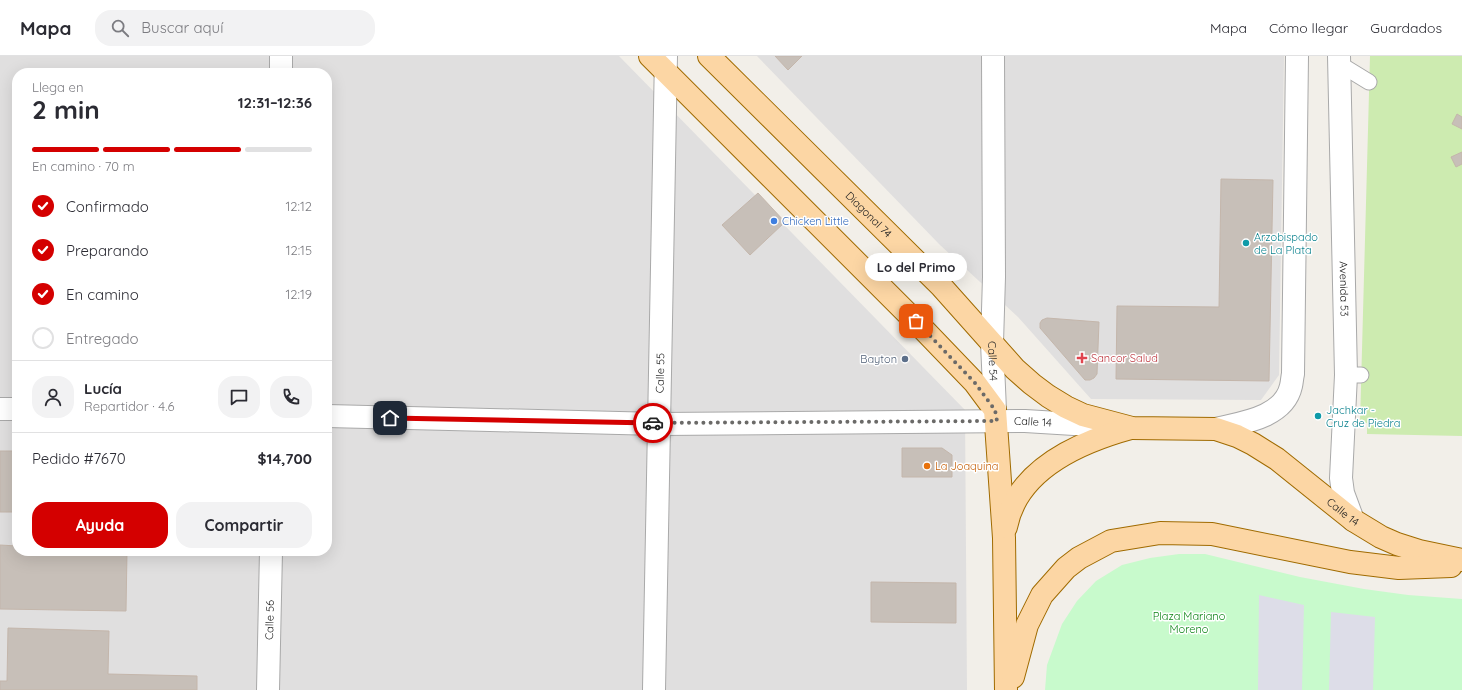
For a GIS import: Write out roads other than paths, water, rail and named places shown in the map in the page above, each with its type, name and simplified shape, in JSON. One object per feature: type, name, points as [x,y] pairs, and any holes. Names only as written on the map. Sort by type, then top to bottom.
[{"type":"main road","points":[[650,56],[666,64],[926,331],[975,383],[996,416]]},
{"type":"main road","name":"Diagonal 74","points":[[709,56],[941,286],[1015,369],[1032,384],[1066,407],[1083,415],[1132,428]]},
{"type":"main road","name":"Calle 54","points":[[996,416],[1004,538],[1006,690]]},
{"type":"main road","points":[[1004,538],[1006,524],[1013,506],[1024,488],[1046,467],[1056,459],[1095,439],[1132,428]]},
{"type":"main road","name":"Calle 14","points":[[1132,428],[1216,429],[1237,436],[1277,459],[1353,520],[1381,537],[1419,551],[1462,560]]},
{"type":"main road","points":[[1010,690],[1027,625],[1042,595],[1066,568],[1079,558],[1111,541],[1160,534],[1212,534],[1371,565],[1399,568],[1462,566]]},
{"type":"street","points":[[281,56],[281,68]]},
{"type":"street","name":"Calle 54","points":[[993,56],[994,277],[992,343],[996,416]]},
{"type":"street","points":[[1216,429],[1251,421],[1267,415],[1286,398],[1291,387],[1293,374],[1297,56]]},
{"type":"street","name":"Avenida 53","points":[[1338,60],[1354,375],[1340,478],[1343,493],[1353,520]]},
{"type":"street","name":"Calle 55","points":[[654,690],[666,64]]},
{"type":"street","points":[[0,409],[12,409]]},
{"type":"street","name":"Calle 14","points":[[332,416],[659,424],[996,416],[1026,421],[1132,428]]},
{"type":"street","name":"Calle 56","points":[[268,690],[271,556]]},
{"type":"lane","points":[[1338,60],[1370,82]]},
{"type":"place","name":"Chicken Little","points":[[774,221]]},
{"type":"place","name":"Arzobispado de La Plata","points":[[1246,243]]},
{"type":"place","name":"Lo del Primo","points":[[916,321]]},
{"type":"place","name":"Sancor Salud","points":[[1082,358]]},
{"type":"place","name":"Bayton","points":[[905,359]]},
{"type":"place","name":"Jachkar - Cruz de Piedra","points":[[1318,416]]},
{"type":"place","name":"La Joaquina","points":[[927,466]]},
{"type":"park label","name":"Plaza Mariano Moreno","points":[[1189,622]]}]
